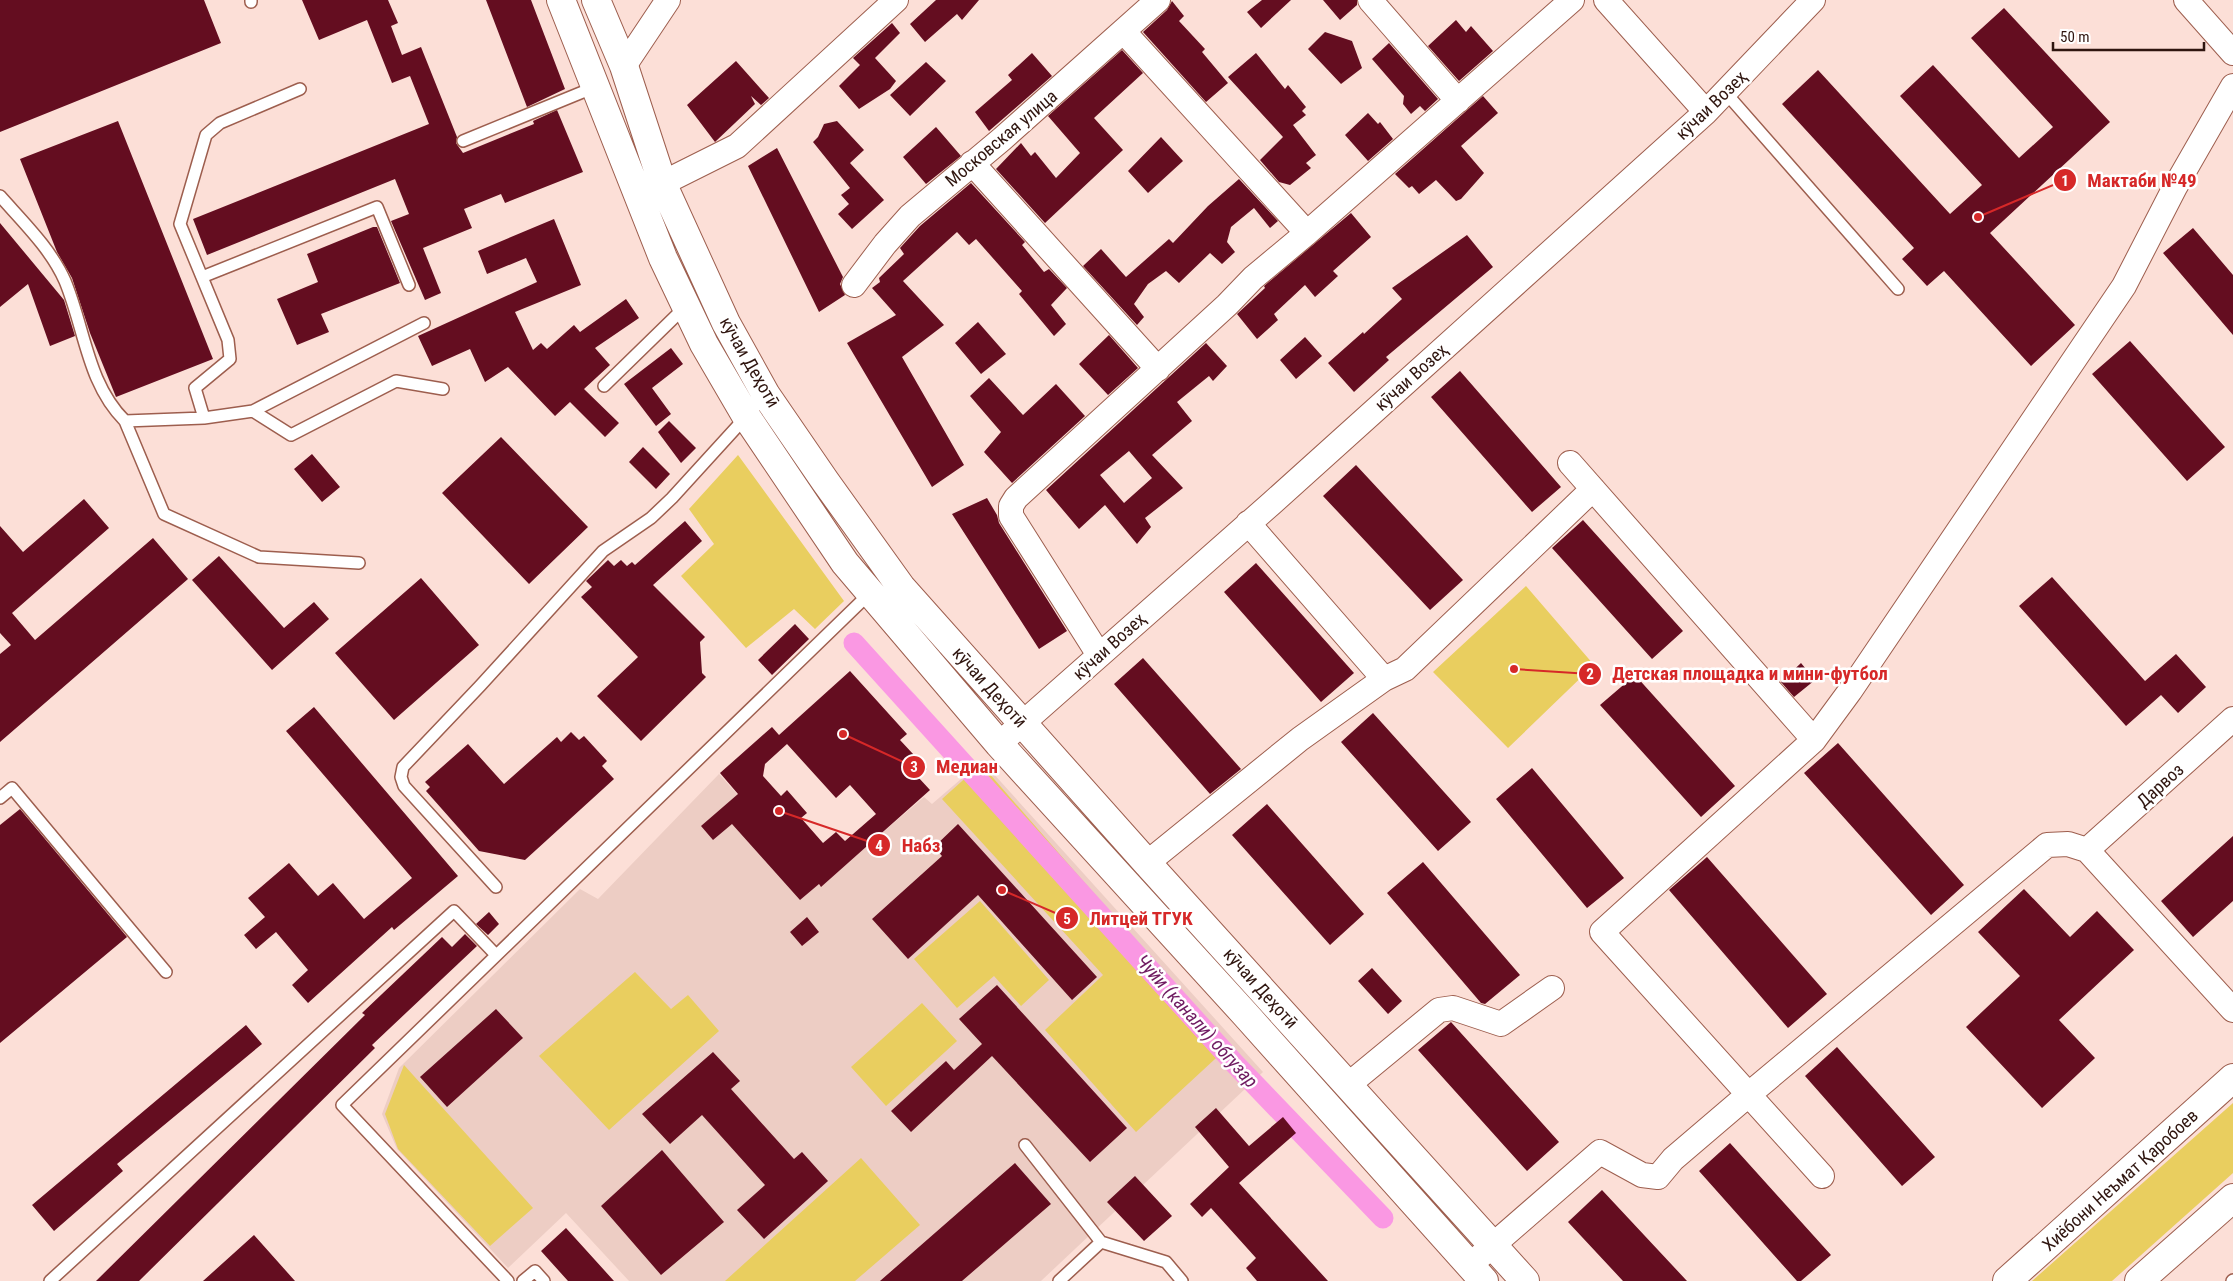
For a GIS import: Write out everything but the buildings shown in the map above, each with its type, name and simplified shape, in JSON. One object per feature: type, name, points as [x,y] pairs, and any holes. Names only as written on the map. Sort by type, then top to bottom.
[{"type":"main road","name":"кӯчаи Деҳотӣ","points":[[562,0],[596,87],[651,190],[766,395],[901,586],[1147,863],[1525,1281]]},
{"type":"main road","name":"кӯчаи Деҳотӣ","points":[[596,0],[624,66],[651,190],[663,258],[704,344],[746,416],[845,563],[999,744],[1239,1006],[1477,1273]]},
{"type":"main road","name":"Хиёбони Неъмат Қаробоев","points":[[2007,1281],[2233,1078]]},
{"type":"main road","points":[[2139,1281],[2233,1198]]},
{"type":"street","points":[[624,66],[668,0]]},
{"type":"street","points":[[651,190],[736,146],[896,0]]},
{"type":"street","name":"Московская улица","points":[[854,285],[885,244],[910,216],[1124,32],[1158,0]]},
{"type":"street","points":[[1370,0],[1458,101]]},
{"type":"street","points":[[1099,655],[1011,516],[1011,506],[1016,498],[1227,305],[1253,278],[1307,233],[1572,0]]},
{"type":"street","points":[[1606,0],[1706,112]]},
{"type":"street","name":"кӯчаи Возеҳ","points":[[999,744],[1706,112],[1813,0]]},
{"type":"street","points":[[2186,0],[2233,53]]},
{"type":"street","points":[[1124,32],[1307,233]]},
{"type":"street","points":[[1822,1176],[1602,932],[1814,740],[1850,692],[2124,286],[2175,187],[2233,86]]},
{"type":"street","points":[[972,163],[1158,369]]},
{"type":"street","points":[[1570,462],[1814,740]]},
{"type":"street","points":[[1147,863],[1300,739],[1384,679],[1404,669],[1593,489]]},
{"type":"street","points":[[1248,523],[1384,679]]},
{"type":"street","name":"Дарвоз","points":[[2087,850],[2233,719]]},
{"type":"street","points":[[1477,1273],[1493,1246],[1600,1152],[1642,1175],[1658,1177],[1674,1159],[1748,1095],[2047,845],[2068,844],[2087,850],[2233,1010]]},
{"type":"street","points":[[1348,1085],[1439,1010],[1453,1008],[1501,1024],[1552,988]]},
{"type":"lane","points":[[463,140],[596,87]]},
{"type":"lane","points":[[204,418],[195,388],[230,359],[228,340],[180,224],[206,135],[220,123],[300,89]]},
{"type":"lane","points":[[1725,92],[1898,289]]},
{"type":"lane","points":[[0,196],[43,245],[65,281],[81,335],[99,382],[110,406],[126,421],[164,514],[259,557],[359,563]]},
{"type":"lane","points":[[202,276],[376,207],[409,285]]},
{"type":"lane","points":[[604,386],[686,306]]},
{"type":"lane","points":[[126,421],[204,418],[253,411],[424,322]]},
{"type":"lane","points":[[253,411],[291,435],[396,381],[443,389]]},
{"type":"lane","points":[[496,887],[404,786],[401,777],[403,766],[480,686],[603,551],[651,518],[672,498],[766,395]]},
{"type":"lane","points":[[508,1281],[342,1104],[870,593]]},
{"type":"lane","points":[[0,798],[12,788],[166,972]]},
{"type":"lane","points":[[50,1281],[454,911],[496,955]]},
{"type":"lane","points":[[1025,1145],[1101,1242],[1166,1262],[1182,1281]]},
{"type":"lane","points":[[1059,1281],[1101,1242]]},
{"type":"lane","points":[[523,1281],[535,1271],[544,1281]]},
{"type":"shaded area","points":[[738,455],[844,601],[815,629],[794,609],[746,648],[681,576],[714,544],[689,509]]},
{"type":"shaded area","points":[[1526,586],[1594,665],[1508,748],[1433,672]]},
{"type":"shaded area","points":[[982,761],[1263,1072],[1041,1281],[629,1281],[566,1213],[508,1268],[397,1149],[382,1114],[399,1068],[580,889],[598,899],[719,774],[820,886],[924,797],[932,804]]},
{"type":"shaded area","points":[[981,764],[1228,1047],[1136,1132],[1045,1030],[1103,975],[942,799]]},
{"type":"shaded area","points":[[980,901],[1049,980],[1021,1006],[994,976],[957,1008],[914,959]]},
{"type":"shaded area","points":[[635,972],[671,1009],[688,995],[719,1031],[609,1130],[539,1056]]},
{"type":"shaded area","points":[[922,1003],[957,1041],[886,1106],[851,1067]]},
{"type":"shaded area","points":[[404,1065],[533,1208],[490,1246],[398,1149],[385,1114]]},
{"type":"shaded area","points":[[2233,1103],[2233,1173],[2112,1281],[2032,1281]]},
{"type":"shaded area","points":[[861,1158],[920,1225],[855,1281],[725,1281]]},
{"type":"waterway","name":"Чуйи (канали) обгузар","points":[[854,643],[1235,1064],[1383,1218]]},
{"type":"place","name":"Мактаби №49","points":[[1978,217]]},
{"type":"place","name":"Детская площадка и мини-футбол","points":[[1514,669]]},
{"type":"place","name":"Медиан","points":[[843,734]]},
{"type":"place","name":"Набз","points":[[779,811]]},
{"type":"place","name":"Литцей ТГУК","points":[[1002,890]]}]
